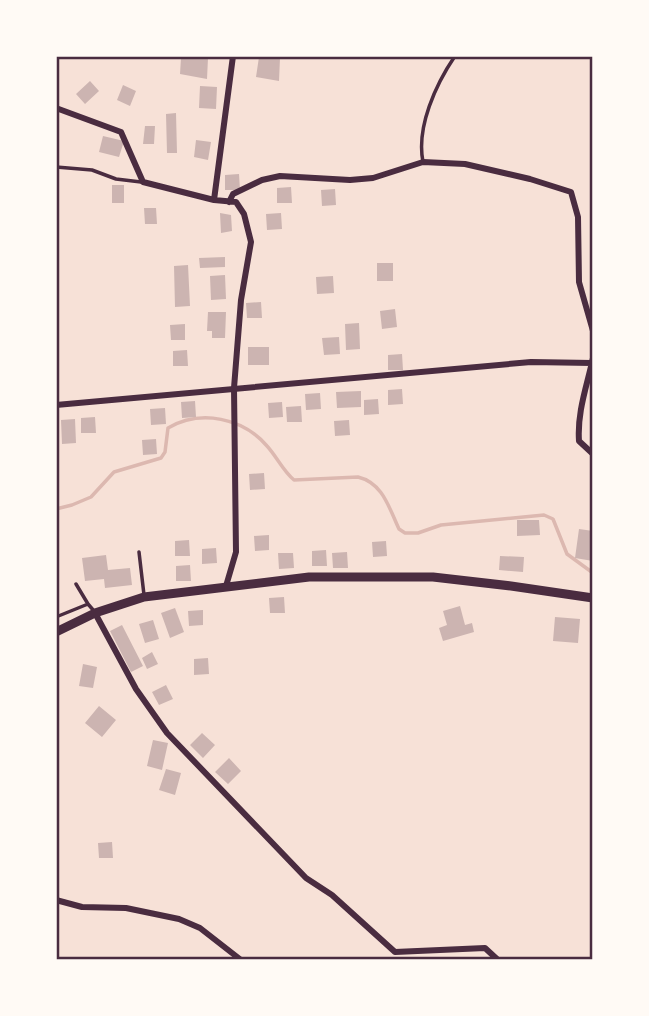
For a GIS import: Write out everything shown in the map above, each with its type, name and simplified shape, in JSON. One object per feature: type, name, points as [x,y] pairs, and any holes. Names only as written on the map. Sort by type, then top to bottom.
[{"type":"main road","points":[[56,632],[95,613],[144,597],[309,577],[433,577],[593,598]]},
{"type":"street","points":[[214,200],[233,56]]},
{"type":"street","points":[[56,108],[121,132],[144,182],[214,200],[236,202],[244,214],[251,242],[241,300],[234,388],[236,552],[226,586]]},
{"type":"street","points":[[229,202],[233,194],[262,180],[280,176],[350,180],[373,178],[424,162],[465,163],[570,192],[578,217],[579,282],[593,331]]},
{"type":"street","points":[[56,405],[531,362],[592,360],[578,426],[579,441],[593,454]]},
{"type":"street","points":[[95,613],[136,689],[167,733],[306,878],[332,895],[395,952],[485,948],[498,960]]},
{"type":"street","points":[[56,900],[82,907],[126,908],[179,919],[200,928],[241,960]]},
{"type":"lane","points":[[424,162],[421,152],[428,107],[455,56]]},
{"type":"lane","points":[[56,167],[92,170],[116,179],[144,182]]},
{"type":"lane","points":[[139,552],[144,597]]},
{"type":"lane","points":[[76,584],[95,613]]},
{"type":"lane","points":[[56,617],[89,604]]},
{"type":"building","points":[[259,57],[280,58],[279,81],[256,77]]},
{"type":"building","points":[[181,58],[208,58],[207,79],[180,74]]},
{"type":"building","points":[[90,81],[99,91],[85,104],[76,94]]},
{"type":"building","points":[[123,85],[136,91],[130,106],[117,100]]},
{"type":"building","points":[[200,86],[217,87],[216,109],[199,108]]},
{"type":"building","points":[[176,113],[177,153],[167,153],[166,114]]},
{"type":"building","points":[[145,126],[155,126],[154,144],[143,144]]},
{"type":"building","points":[[103,136],[124,141],[119,157],[99,152]]},
{"type":"building","points":[[196,140],[211,142],[208,160],[194,157]]},
{"type":"building","points":[[239,174],[240,190],[225,190],[225,175]]},
{"type":"building","points":[[112,185],[124,185],[124,203],[112,203]]},
{"type":"building","points":[[291,187],[292,203],[277,203],[277,188]]},
{"type":"building","points":[[335,189],[336,205],[322,206],[321,190]]},
{"type":"building","points":[[144,208],[156,208],[157,224],[145,224]]},
{"type":"building","points":[[220,213],[231,215],[232,231],[221,233]]},
{"type":"building","points":[[281,213],[282,229],[267,230],[266,214]]},
{"type":"building","points":[[225,257],[225,267],[200,268],[199,258]]},
{"type":"building","points":[[377,263],[393,263],[393,281],[377,281]]},
{"type":"building","points":[[188,265],[190,306],[175,307],[174,266]]},
{"type":"building","points":[[225,275],[226,299],[211,300],[210,276]]},
{"type":"building","points":[[333,276],[334,293],[317,294],[316,277]]},
{"type":"building","points":[[261,302],[262,318],[247,318],[246,303]]},
{"type":"building","points":[[395,309],[397,327],[382,329],[380,311]]},
{"type":"building","points":[[208,312],[226,312],[225,338],[212,338],[212,331],[207,331]]},
{"type":"building","points":[[359,323],[360,349],[346,350],[345,324]]},
{"type":"building","points":[[185,324],[185,340],[171,340],[170,325]]},
{"type":"building","points":[[339,337],[340,354],[324,355],[322,338]]},
{"type":"building","points":[[248,347],[269,347],[269,365],[248,365]]},
{"type":"building","points":[[187,350],[188,366],[173,366],[173,351]]},
{"type":"building","points":[[402,354],[403,370],[388,370],[388,355]]},
{"type":"building","points":[[402,389],[403,404],[388,405],[388,390]]},
{"type":"building","points":[[361,391],[361,407],[337,408],[336,392]]},
{"type":"building","points":[[320,393],[321,409],[306,410],[305,394]]},
{"type":"building","points":[[378,399],[379,414],[364,415],[364,400]]},
{"type":"building","points":[[195,401],[196,417],[182,418],[181,402]]},
{"type":"building","points":[[282,402],[283,417],[269,418],[268,403]]},
{"type":"building","points":[[301,406],[302,422],[287,422],[286,407]]},
{"type":"building","points":[[165,408],[166,424],[151,425],[150,409]]},
{"type":"building","points":[[95,417],[96,433],[81,433],[81,418]]},
{"type":"building","points":[[75,419],[76,443],[62,444],[61,420]]},
{"type":"building","points":[[349,420],[350,435],[335,436],[334,421]]},
{"type":"building","points":[[156,439],[157,454],[143,455],[142,440]]},
{"type":"building","points":[[264,473],[265,489],[250,490],[249,474]]},
{"type":"building","points":[[517,520],[539,520],[540,535],[517,536]]},
{"type":"building","points":[[579,529],[593,531],[593,561],[575,558]]},
{"type":"building","points":[[269,535],[269,550],[255,551],[254,536]]},
{"type":"building","points":[[189,540],[190,556],[175,556],[175,541]]},
{"type":"building","points":[[386,541],[387,556],[373,557],[372,542]]},
{"type":"building","points":[[216,548],[217,563],[202,564],[202,549]]},
{"type":"building","points":[[326,550],[327,566],[312,566],[312,551]]},
{"type":"building","points":[[347,552],[348,568],[333,568],[332,553]]},
{"type":"building","points":[[278,553],[293,553],[294,568],[279,569]]},
{"type":"building","points":[[106,555],[108,570],[130,568],[132,585],[105,588],[104,579],[85,581],[82,558]]},
{"type":"building","points":[[500,556],[524,557],[523,572],[499,570]]},
{"type":"building","points":[[190,565],[191,581],[176,581],[176,566]]},
{"type":"building","points":[[284,597],[285,613],[270,613],[269,598]]},
{"type":"building","points":[[460,606],[465,625],[472,623],[474,632],[443,641],[439,628],[447,625],[443,611]]},
{"type":"building","points":[[175,608],[184,632],[170,638],[161,613]]},
{"type":"building","points":[[203,610],[203,625],[189,626],[188,611]]},
{"type":"building","points":[[555,617],[580,619],[578,643],[553,641]]},
{"type":"building","points":[[153,620],[159,639],[145,643],[139,624]]},
{"type":"building","points":[[122,625],[143,666],[131,672],[110,631]]},
{"type":"building","points":[[152,652],[158,664],[147,669],[142,658]]},
{"type":"building","points":[[208,658],[209,674],[194,675],[194,659]]},
{"type":"building","points":[[83,664],[97,667],[93,688],[79,686]]},
{"type":"building","points":[[166,685],[173,699],[159,705],[152,692]]},
{"type":"building","points":[[99,706],[116,720],[102,737],[85,723]]},
{"type":"building","points":[[202,733],[215,745],[203,758],[190,745]]},
{"type":"building","points":[[153,740],[168,743],[162,770],[147,766]]},
{"type":"building","points":[[229,758],[241,771],[228,784],[215,772]]},
{"type":"building","points":[[166,769],[181,773],[175,795],[159,790]]},
{"type":"building","points":[[112,842],[113,858],[99,858],[98,843]]},
{"type":"waterway","points":[[56,509],[91,497],[114,472],[161,458],[165,452],[168,428],[194,419],[221,419],[257,436],[294,480],[358,477],[367,480],[379,491],[399,529],[405,533],[418,533],[441,525],[544,515],[553,519],[567,554],[593,573]]}]
